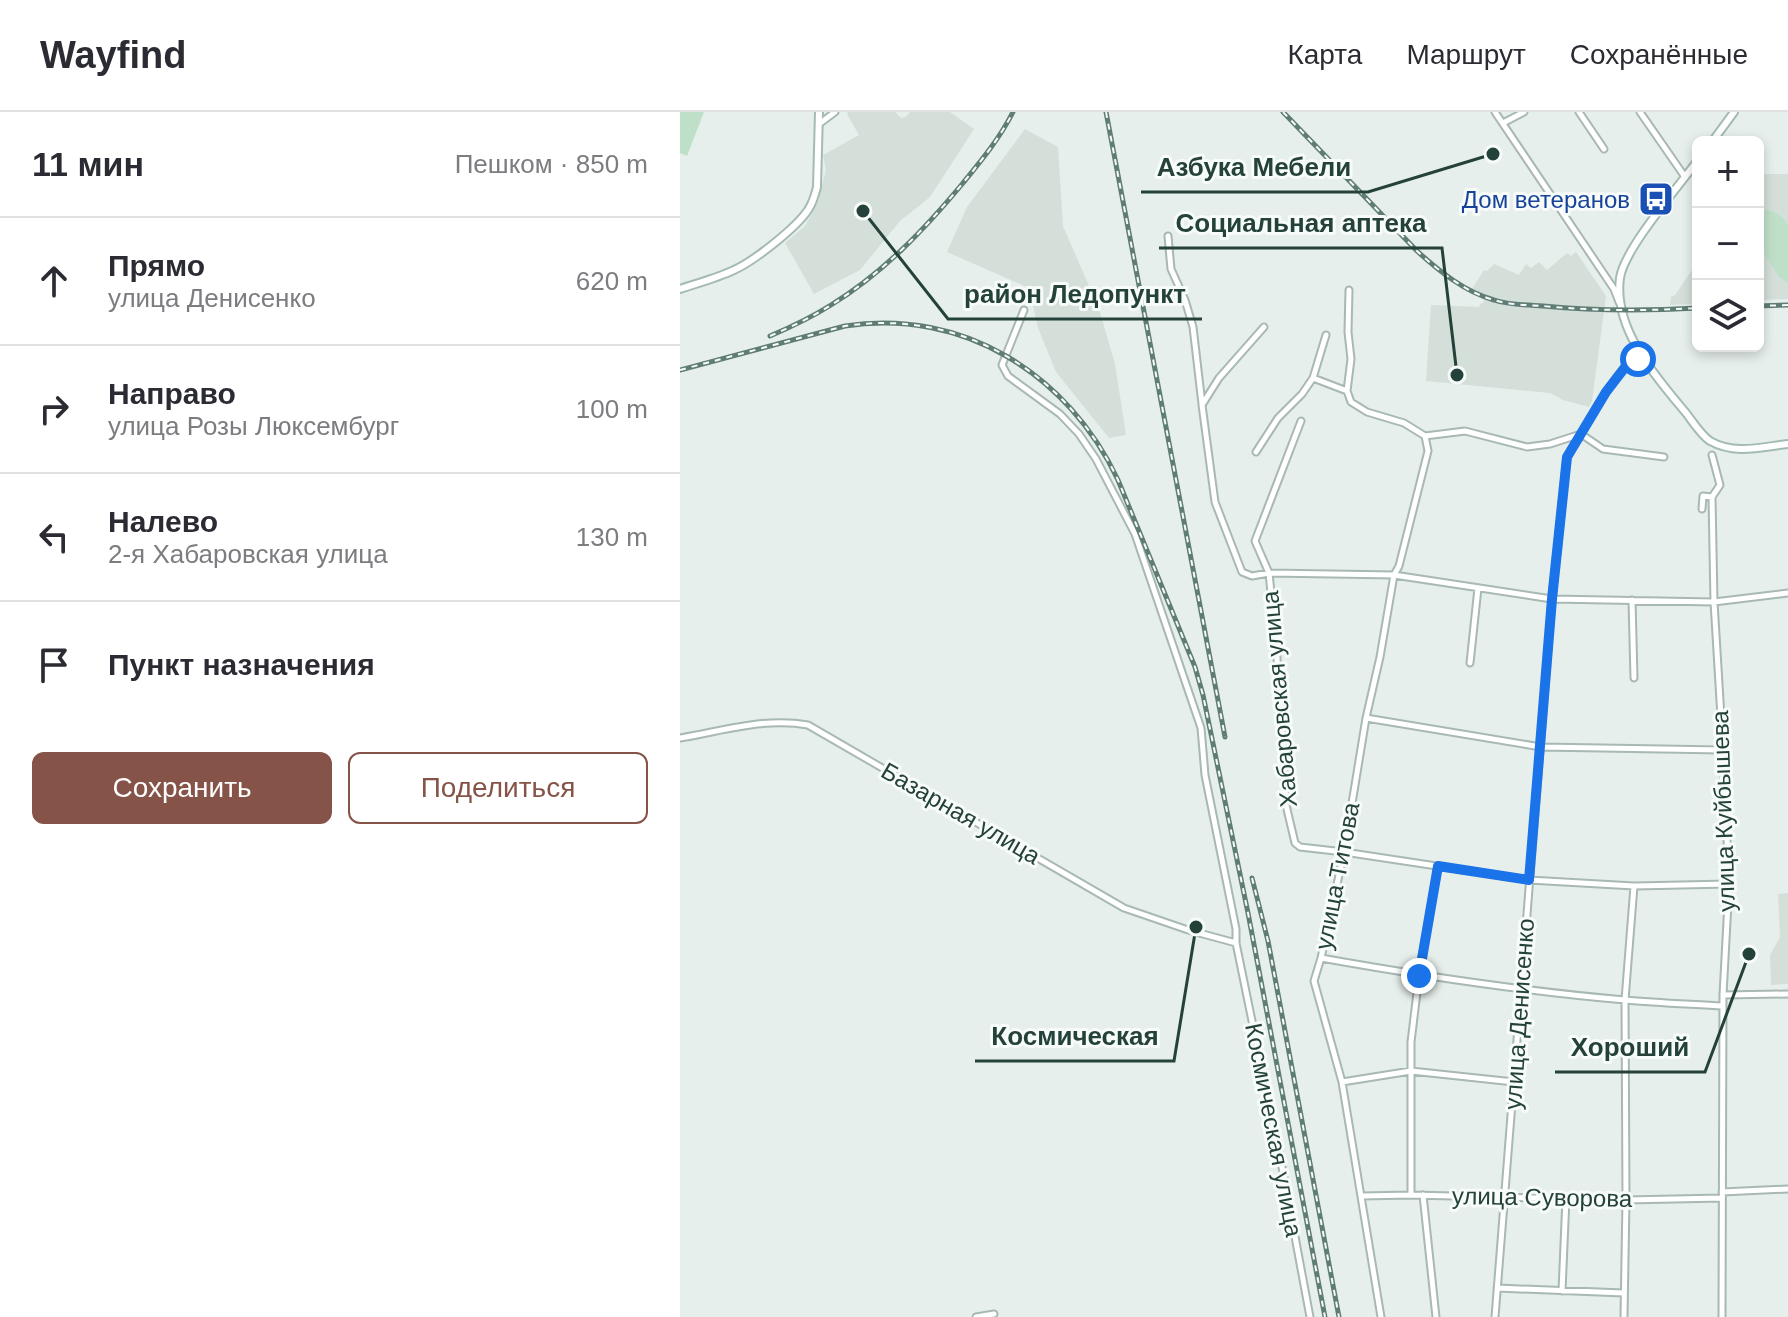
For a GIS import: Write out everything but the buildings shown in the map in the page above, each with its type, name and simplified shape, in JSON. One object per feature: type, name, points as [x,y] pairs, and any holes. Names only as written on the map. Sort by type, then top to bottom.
[{"type":"street","points":[[680,289],[736,269],[767,248],[808,211],[817,187],[819,112]]},
{"type":"street","points":[[819,124],[835,112]]},
{"type":"street","points":[[1495,112],[1614,289],[1629,331],[1643,356],[1708,440],[1734,450],[1788,444]]},
{"type":"street","points":[[1503,123],[1524,112]]},
{"type":"street","points":[[1579,112],[1604,149]]},
{"type":"street","points":[[1640,112],[1686,177]]},
{"type":"street","points":[[1716,136],[1734,112]]},
{"type":"street","points":[[1622,312],[1620,278],[1624,263],[1692,168]]},
{"type":"street","points":[[1168,236],[1171,269],[1193,327],[1215,502],[1242,572],[1252,576],[1269,573],[1394,575],[1552,599],[1714,602],[1788,593]]},
{"type":"street","points":[[1349,290],[1351,359],[1347,391],[1351,402],[1367,412],[1404,423],[1425,436],[1465,431],[1527,447],[1550,444],[1581,434],[1603,449],[1664,457]]},
{"type":"street","name":"Космическая улица","points":[[1024,310],[1002,365],[1008,376],[1060,414],[1096,459],[1135,534],[1201,728],[1205,775],[1236,929],[1236,943],[1310,1317]]},
{"type":"street","points":[[1202,405],[1219,378],[1264,327]]},
{"type":"street","points":[[1256,452],[1278,418],[1313,378],[1326,335]]},
{"type":"street","name":"улица Денисенко","points":[[1495,1317],[1552,599],[1567,457],[1616,378],[1626,366],[1643,356]]},
{"type":"street","points":[[1313,378],[1347,391]]},
{"type":"street","name":"Хабаровская улица","points":[[1301,421],[1255,541],[1269,573],[1286,805],[1295,843],[1300,847],[1344,852]]},
{"type":"street","name":"улица Титова","points":[[1381,1317],[1342,1082],[1314,981],[1344,852],[1394,575],[1399,566],[1428,451],[1425,436]]},
{"type":"street","name":"улица Куйбышева","points":[[1712,455],[1720,485],[1712,497],[1714,602],[1729,884],[1723,995],[1722,1317]]},
{"type":"street","points":[[1702,509],[1703,496],[1712,497]]},
{"type":"street","points":[[1470,663],[1478,588]]},
{"type":"street","points":[[1632,600],[1634,678]]},
{"type":"street","points":[[1366,718],[1541,747],[1723,750]]},
{"type":"street","name":"Базарная улица","points":[[680,738],[762,722],[788,721],[808,725],[1124,908],[1236,943]]},
{"type":"street","points":[[1344,852],[1529,880],[1634,886],[1729,884]]},
{"type":"street","points":[[1411,1195],[1411,1042],[1438,866]]},
{"type":"street","points":[[1624,1317],[1625,1000],[1634,886]]},
{"type":"street","points":[[1321,958],[1419,976],[1625,1000],[1723,1006]]},
{"type":"street","points":[[1723,995],[1788,994]]},
{"type":"street","points":[[1342,1082],[1411,1071],[1514,1082]]},
{"type":"street","name":"улица Суворова","points":[[1362,1196],[1626,1200],[1788,1189]]},
{"type":"street","points":[[1423,1195],[1436,1317]]},
{"type":"street","points":[[1562,1291],[1566,1198]]},
{"type":"street","points":[[1497,1288],[1624,1293]]},
{"type":"street","points":[[976,1317],[994,1314]]},
{"type":"shaded area","points":[[848,112],[895,112],[901,118],[910,112],[950,112],[974,129],[930,197],[900,221],[860,270],[814,294],[785,243],[805,226],[818,202],[826,170],[823,155],[859,135]]},
{"type":"shaded area","points":[[1025,129],[1058,147],[1063,226],[1099,309],[1115,364],[1126,435],[1109,438],[1056,372],[1038,328],[1029,288],[947,252],[967,207]]},
{"type":"shaded area","points":[[1788,174],[1788,299],[1764,300],[1764,175]]},
{"type":"shaded area","points":[[1576,252],[1606,296],[1589,407],[1550,393],[1426,381],[1431,305],[1479,307],[1484,297],[1470,292],[1484,270],[1487,271],[1494,264],[1519,275],[1526,264],[1531,268],[1539,262],[1547,270],[1567,253],[1571,256]]},
{"type":"shaded area","points":[[1692,270],[1692,304],[1670,305],[1671,297]]},
{"type":"shaded area","points":[[1788,893],[1788,984],[1771,985],[1770,955],[1780,937],[1778,894]]},
{"type":"green space","points":[[680,112],[704,112],[687,156],[680,153]]},
{"type":"green space","points":[[1764,210],[1777,213],[1788,225],[1788,283],[1779,277],[1764,253]]},
{"type":"railway","points":[[770,336],[831,305],[902,250],[970,175],[1013,112]]},
{"type":"railway","points":[[1106,112],[1225,737]]},
{"type":"railway","points":[[1283,112],[1417,251],[1473,292],[1500,302],[1525,305],[1620,310],[1692,308]]},
{"type":"railway","points":[[1764,306],[1788,305]]},
{"type":"railway","points":[[680,370],[845,326],[889,323],[930,328],[970,339],[1007,356],[1041,380],[1071,409],[1097,442],[1118,480],[1195,667],[1203,695],[1325,1317]]},
{"type":"railway","points":[[1252,878],[1268,941],[1339,1317]]},
{"type":"place","name":"Азбука Мебели","points":[[1493,154]]},
{"type":"place","name":"Дом ветеранов","points":[[1656,199]]},
{"type":"place","name":"район Ледопункт","points":[[863,211]]},
{"type":"place","name":"Социальная аптека","points":[[1457,375]]},
{"type":"place","name":"Космическая","points":[[1196,927]]},
{"type":"place","name":"Хороший","points":[[1749,954]]},
{"type":"route","points":[[1419,976],[1438,866],[1529,880],[1567,457],[1606,392],[1626,366],[1638,359]]}]
